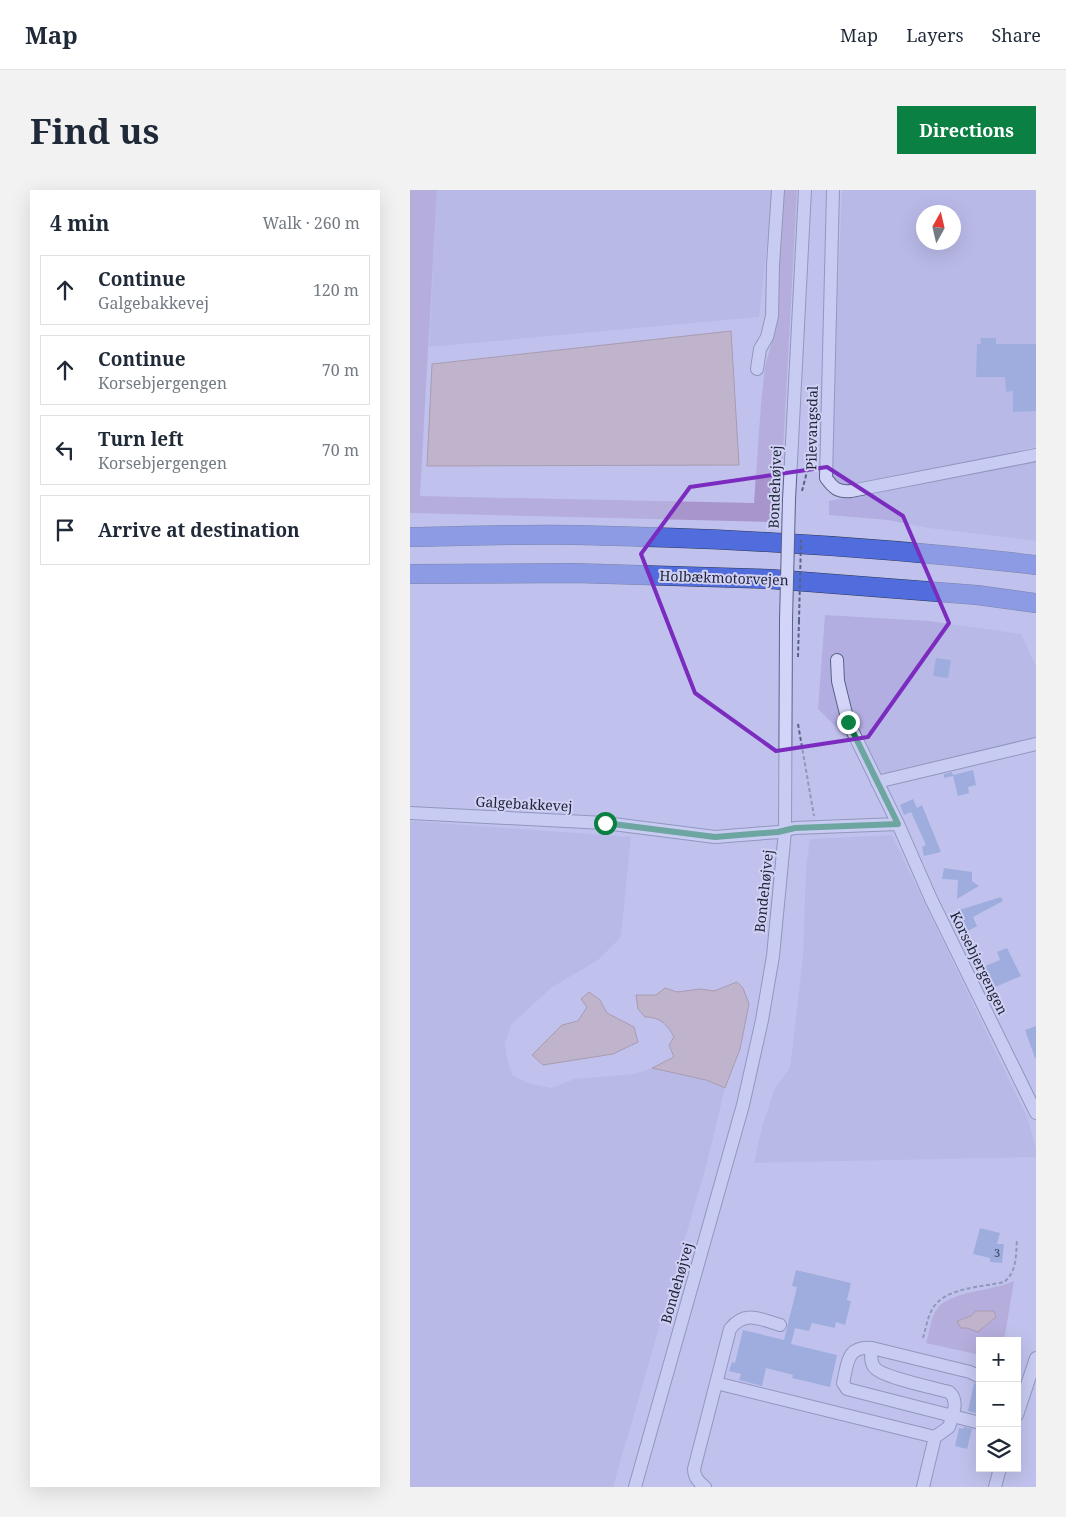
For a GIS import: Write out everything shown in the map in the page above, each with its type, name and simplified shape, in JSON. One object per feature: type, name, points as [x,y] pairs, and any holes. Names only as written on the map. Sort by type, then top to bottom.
[{"type":"highway","points":[[410,537],[575,535],[771,542],[1036,565]]},
{"type":"highway","name":"Holbækmotorvejen","points":[[410,574],[574,572],[770,579],[978,595],[1036,603]]},
{"type":"street","points":[[757,369],[760,349],[768,337],[772,316],[772,265],[778,190]]},
{"type":"street","name":"Bondehøjvej","points":[[635,1487],[743,1105],[762,1020],[773,956],[785,830],[793,620],[789,500],[804,190]]},
{"type":"street","name":"Pilevangsdal","points":[[833,190],[826,478],[832,487],[840,492],[851,491],[1036,455]]},
{"type":"street","name":"Korsebjergengen","points":[[837,660],[838,681],[848,722],[898,824],[931,900],[1036,1113]]},
{"type":"street","points":[[878,782],[1036,744]]},
{"type":"street","name":"Galgebakkevej","points":[[410,813],[605,823],[715,837],[785,830]]},
{"type":"street","points":[[785,830],[898,824]]},
{"type":"street","points":[[705,1487],[697,1480],[694,1469],[730,1329],[741,1318],[749,1317],[780,1325]]},
{"type":"street","points":[[976,1376],[970,1372],[861,1347],[854,1350],[849,1359],[843,1384],[847,1389],[976,1421]]},
{"type":"street","points":[[872,1348],[870,1357],[873,1366],[878,1371],[888,1376],[949,1392],[952,1394],[955,1402],[949,1427],[935,1437],[923,1487]]},
{"type":"street","points":[[1021,1392],[1036,1358]]},
{"type":"street","points":[[716,1383],[935,1437]]},
{"type":"street","points":[[995,1487],[999,1472]]},
{"type":"path","points":[[802,493],[802,486],[809,464],[816,405]]},
{"type":"path","points":[[798,657],[793,620],[800,541]]},
{"type":"path","points":[[797,721],[817,828]]},
{"type":"path","points":[[923,1338],[931,1313],[935,1306],[944,1298],[957,1292],[1004,1282],[1009,1278],[1014,1266],[1017,1239]]},
{"type":"highlighted area","points":[[827,467],[903,516],[949,623],[868,737],[776,751],[695,693],[641,554],[690,487]]},
{"type":"shaded area","points":[[410,190],[437,190],[420,496],[754,503],[765,366],[774,334],[783,190],[797,190],[781,490],[773,522],[410,513]]},
{"type":"shaded area","points":[[437,190],[773,190],[759,317],[429,347]]},
{"type":"shaded area","points":[[842,190],[1036,190],[1036,447],[856,486],[845,485],[833,478],[830,470]]},
{"type":"shaded area","points":[[731,331],[739,465],[427,466],[432,364]]},
{"type":"shaded area","points":[[1036,459],[1036,541],[928,528],[888,520],[829,515],[829,501]]},
{"type":"shaded area","points":[[825,615],[929,621],[1021,634],[1036,666],[1036,738],[883,774],[818,709]]},
{"type":"shaded area","points":[[410,821],[631,837],[621,937],[598,960],[551,988],[512,1024],[505,1043],[512,1075],[527,1083],[552,1088],[574,1079],[634,1074],[652,1068],[706,1080],[725,1088],[707,1163],[613,1487],[410,1487]]},
{"type":"shaded area","points":[[892,835],[1027,1117],[1036,1148],[1036,1157],[754,1163],[762,1127],[775,1088],[790,1068],[803,957],[806,867],[810,839]]},
{"type":"shaded area","points":[[737,982],[743,988],[749,1004],[740,1049],[725,1088],[706,1080],[652,1068],[674,1057],[669,1045],[674,1037],[669,1028],[662,1022],[655,1018],[645,1017],[638,1009],[636,995],[656,995],[665,988],[677,992],[700,989],[714,991]]},
{"type":"shaded area","points":[[589,992],[600,1000],[607,1013],[634,1027],[638,1042],[613,1054],[543,1065],[532,1055],[562,1025],[578,1021],[587,1007],[581,999]]},
{"type":"shaded area","points":[[1014,1281],[1005,1337],[976,1337],[976,1354],[926,1343],[933,1317],[943,1303],[951,1298]]},
{"type":"shaded area","points":[[976,1311],[994,1311],[996,1317],[978,1332],[961,1328],[957,1321],[971,1316]]},
{"type":"building","points":[[980,338],[996,338],[996,344],[1036,344],[1036,411],[1013,412],[1013,391],[1006,392],[1005,377],[976,377],[977,344],[981,344]]},
{"type":"building","points":[[936,658],[951,660],[948,678],[933,676]]},
{"type":"building","points":[[973,770],[976,785],[968,787],[969,793],[958,796],[953,776],[944,778],[944,774],[952,772],[953,775]]},
{"type":"building","points":[[913,799],[917,808],[922,805],[941,852],[924,856],[922,847],[926,845],[911,812],[904,815],[900,805]]},
{"type":"building","points":[[944,868],[972,872],[972,881],[979,886],[957,899],[958,880],[942,879]]},
{"type":"building","points":[[1001,897],[1003,901],[973,917],[977,926],[966,932],[956,911]]},
{"type":"building","points":[[1007,948],[1021,976],[993,988],[983,967],[1000,960],[997,952]]},
{"type":"building","points":[[1036,1026],[1036,1058],[1035,1058],[1025,1030]]},
{"type":"building","points":[[980,1228],[1000,1233],[997,1244],[1004,1244],[1002,1263],[990,1262],[990,1258],[973,1254]]},
{"type":"building","points":[[796,1270],[851,1283],[847,1300],[851,1301],[845,1325],[836,1322],[835,1328],[812,1323],[809,1331],[795,1328],[791,1344],[837,1355],[830,1387],[792,1378],[793,1375],[766,1368],[762,1386],[739,1380],[741,1374],[729,1371],[732,1362],[735,1363],[743,1330],[784,1340],[797,1287],[792,1286]]},
{"type":"building","points":[[974,1383],[976,1384],[976,1413],[968,1411]]},
{"type":"building","points":[[964,1427],[972,1429],[967,1449],[955,1446],[959,1428],[963,1429]]},
{"type":"route","points":[[605,823],[715,837],[778,832],[795,828],[898,824],[848,722]]}]
